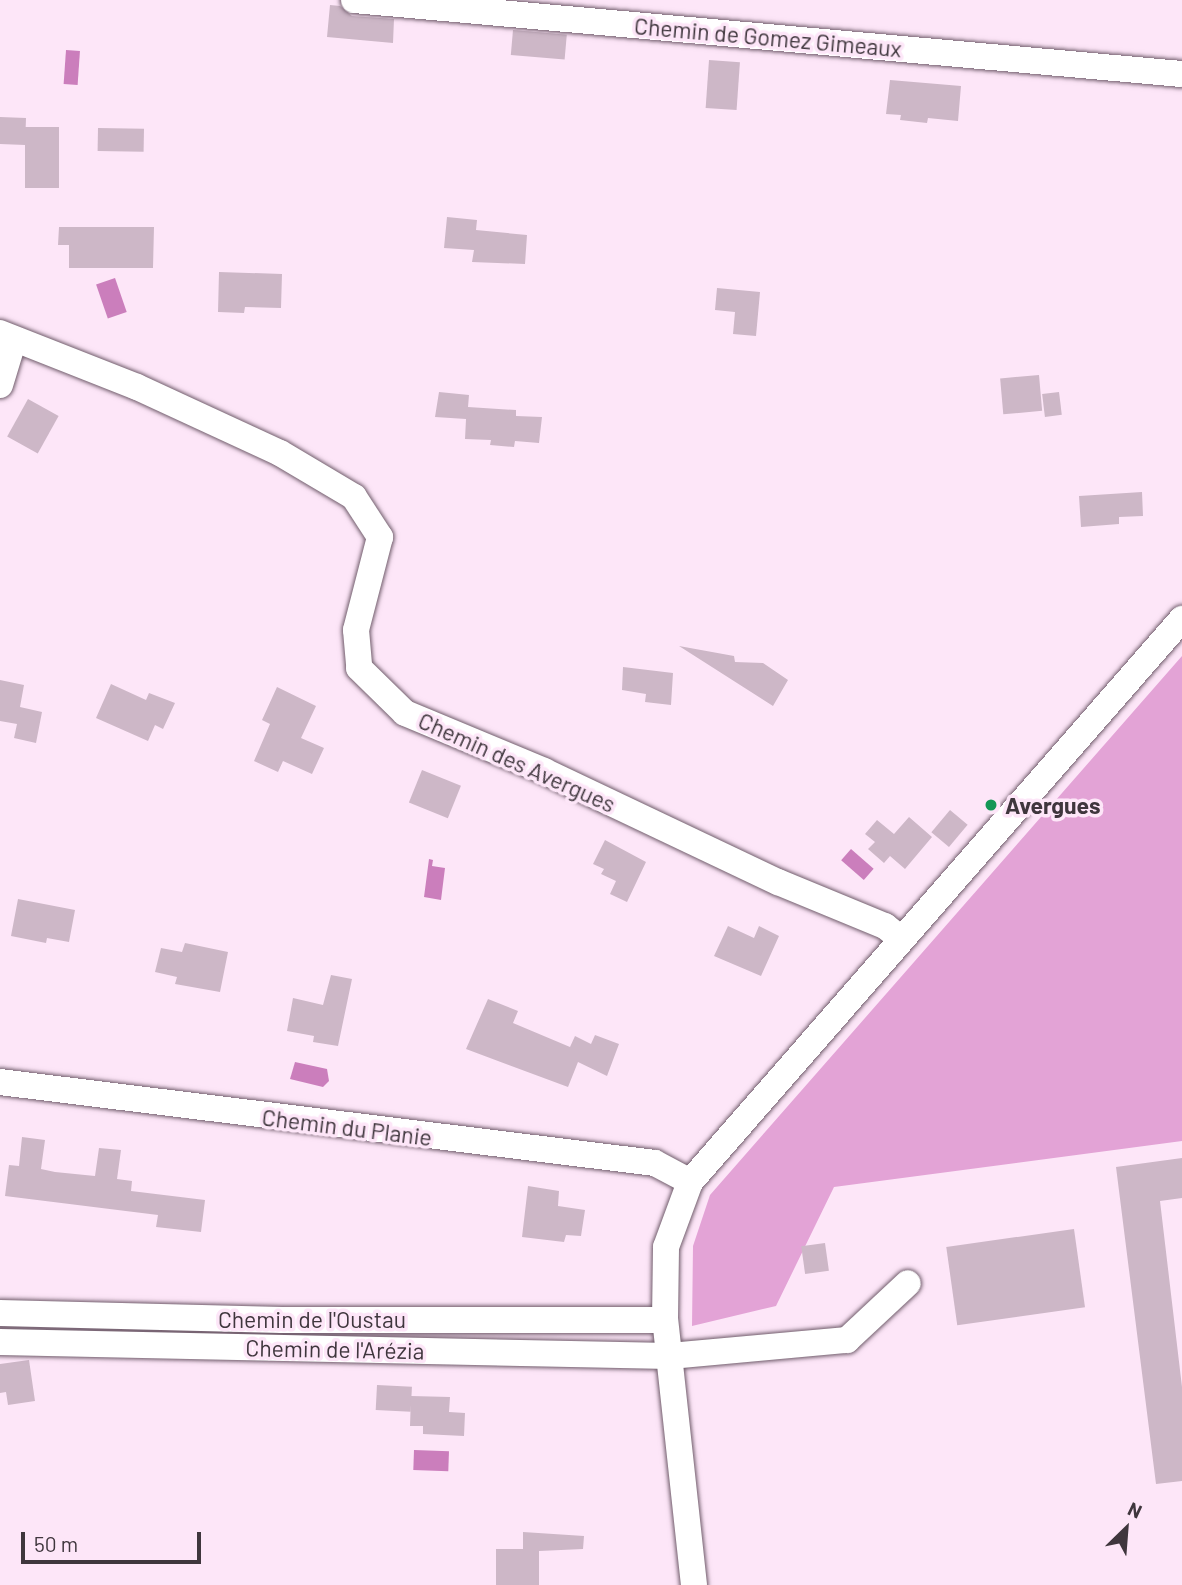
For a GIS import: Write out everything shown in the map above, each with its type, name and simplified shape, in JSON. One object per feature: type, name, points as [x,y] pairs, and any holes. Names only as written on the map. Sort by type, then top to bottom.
[{"type":"street","name":"Chemin de Gomez Gimeaux","points":[[354,0],[1182,74]]},
{"type":"street","points":[[0,385],[7,336]]},
{"type":"street","name":"Chemin des Avergues","points":[[7,336],[137,387],[280,453],[354,497],[380,537],[356,630],[359,668],[405,713],[544,771],[778,882],[885,926],[901,939]]},
{"type":"street","points":[[694,1585],[666,1320],[666,1247],[690,1182],[1182,619]]},
{"type":"street","name":"Chemin du Planie","points":[[0,1082],[656,1163],[690,1182]]},
{"type":"street","name":"Chemin de l'Arézia","points":[[0,1342],[670,1356],[847,1340],[908,1283]]},
{"type":"street","name":"Chemin de l'Oustau","points":[[0,1313],[282,1320],[666,1320]]},
{"type":"shaded area","points":[[66,50],[80,51],[78,85],[64,84]]},
{"type":"shaded area","points":[[115,278],[127,312],[108,319],[96,285]]},
{"type":"shaded area","points":[[1182,656],[1182,1141],[834,1187],[776,1306],[692,1326],[693,1246],[710,1195]]},
{"type":"shaded area","points":[[851,849],[874,869],[864,880],[841,860]]},
{"type":"shaded area","points":[[429,859],[433,860],[432,866],[445,868],[441,900],[424,897]]},
{"type":"shaded area","points":[[295,1062],[327,1069],[329,1081],[323,1087],[290,1079]]},
{"type":"shaded area","points":[[414,1450],[449,1451],[448,1471],[413,1470]]},
{"type":"building","points":[[330,5],[340,6],[352,16],[394,19],[393,43],[327,37]]},
{"type":"building","points":[[513,30],[567,35],[565,60],[511,55]]},
{"type":"building","points":[[709,60],[740,62],[737,110],[706,108]]},
{"type":"building","points":[[890,80],[961,86],[958,121],[928,118],[927,123],[900,120],[901,115],[886,114]]},
{"type":"building","points":[[0,117],[26,118],[25,145],[0,144]]},
{"type":"building","points":[[25,127],[59,127],[59,188],[25,188]]},
{"type":"building","points":[[98,128],[144,129],[144,152],[98,151]]},
{"type":"building","points":[[447,217],[477,220],[476,230],[527,235],[525,264],[472,262],[474,250],[444,248]]},
{"type":"building","points":[[59,227],[154,227],[153,268],[69,268],[69,245],[58,245]]},
{"type":"building","points":[[219,272],[282,274],[281,308],[245,307],[244,313],[218,312]]},
{"type":"building","points":[[717,288],[760,292],[756,336],[733,334],[735,312],[715,310]]},
{"type":"building","points":[[1039,375],[1042,411],[1003,414],[1000,378]]},
{"type":"building","points":[[439,392],[469,395],[468,407],[516,410],[516,416],[542,417],[539,443],[515,441],[514,447],[490,445],[491,440],[465,439],[466,419],[435,417]]},
{"type":"building","points":[[1059,392],[1062,415],[1045,417],[1042,394]]},
{"type":"building","points":[[28,399],[59,416],[38,454],[7,437]]},
{"type":"building","points":[[1142,492],[1143,516],[1119,517],[1119,524],[1081,527],[1079,496]]},
{"type":"building","points":[[679,646],[734,656],[735,662],[763,663],[788,680],[773,706]]},
{"type":"building","points":[[623,667],[673,673],[671,705],[645,702],[646,694],[622,690]]},
{"type":"building","points":[[0,680],[24,685],[20,707],[42,712],[36,743],[14,738],[17,724],[0,721]]},
{"type":"building","points":[[111,684],[146,700],[149,693],[175,703],[163,729],[155,725],[148,741],[96,718]]},
{"type":"building","points":[[277,687],[316,706],[301,738],[324,748],[312,774],[283,761],[278,772],[254,761],[270,724],[262,720]]},
{"type":"building","points":[[422,770],[461,786],[448,818],[409,802]]},
{"type":"building","points":[[950,810],[968,825],[949,847],[931,832]]},
{"type":"building","points":[[909,817],[932,837],[905,869],[890,856],[884,863],[868,849],[875,842],[865,834],[877,820],[894,834]]},
{"type":"building","points":[[605,840],[646,862],[627,902],[610,894],[616,881],[601,874],[604,869],[593,864]]},
{"type":"building","points":[[18,899],[75,910],[69,942],[47,938],[46,943],[11,936]]},
{"type":"building","points":[[728,926],[754,938],[759,926],[779,936],[761,976],[714,956]]},
{"type":"building","points":[[185,943],[228,952],[220,992],[175,984],[177,977],[155,972],[161,948],[182,952]]},
{"type":"building","points":[[331,975],[352,979],[338,1046],[313,1042],[314,1036],[287,1031],[293,998],[323,1005]]},
{"type":"building","points":[[488,999],[518,1011],[513,1023],[570,1047],[575,1036],[591,1044],[595,1035],[619,1044],[607,1076],[578,1062],[568,1087],[466,1049]]},
{"type":"building","points":[[22,1137],[45,1140],[41,1169],[55,1172],[95,1176],[99,1148],[121,1150],[117,1179],[132,1181],[131,1191],[205,1200],[201,1232],[156,1227],[158,1215],[5,1196],[9,1165],[19,1166]]},
{"type":"building","points":[[1182,1158],[1182,1198],[1160,1201],[1182,1387],[1182,1481],[1156,1484],[1116,1167]]},
{"type":"building","points":[[528,1186],[559,1191],[558,1206],[585,1210],[581,1236],[566,1235],[564,1242],[522,1237]]},
{"type":"building","points":[[1074,1229],[1085,1307],[957,1325],[946,1247]]},
{"type":"building","points":[[825,1243],[829,1271],[805,1274],[801,1246]]},
{"type":"building","points":[[29,1360],[35,1401],[8,1405],[6,1392],[0,1393],[0,1364]]},
{"type":"building","points":[[377,1385],[412,1387],[411,1412],[376,1410]]},
{"type":"building","points":[[411,1396],[450,1397],[449,1412],[465,1413],[464,1436],[423,1434],[423,1426],[410,1426]]},
{"type":"building","points":[[523,1532],[584,1536],[583,1549],[539,1551],[539,1585],[496,1585],[496,1549],[523,1549]]},
{"type":"place","name":"Avergues","points":[[991,805]]}]
